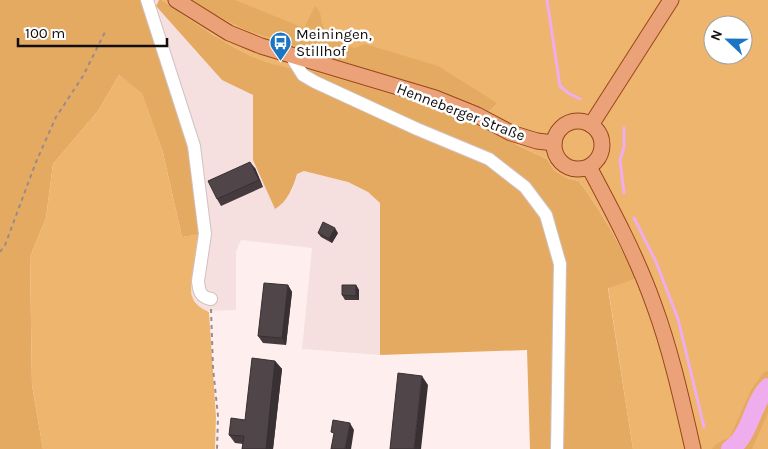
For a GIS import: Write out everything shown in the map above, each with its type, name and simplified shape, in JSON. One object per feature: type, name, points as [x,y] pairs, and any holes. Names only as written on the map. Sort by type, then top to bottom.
[{"type":"main road","name":"Henneberger Straße","points":[[176,0],[229,33],[291,56],[434,98],[477,115],[511,133],[537,141],[554,143]]},
{"type":"main road","points":[[591,125],[671,0]]},
{"type":"main road","points":[[576,121],[591,125],[600,135],[602,143],[598,159],[589,167],[577,170],[566,166],[556,155],[554,143],[559,130],[569,123],[576,121]]},
{"type":"main road","points":[[589,167],[627,240],[654,304],[666,339],[692,444]]},
{"type":"lane","points":[[147,0],[194,146],[205,234],[198,289],[205,298],[211,299]]},
{"type":"lane","points":[[291,56],[303,75],[315,82],[417,129],[489,159],[525,187],[546,216],[560,264],[556,449]]},
{"type":"path","points":[[0,252],[5,245],[36,162],[56,116],[83,76],[105,32]]},
{"type":"path","points":[[211,299],[213,368],[218,416],[217,449]]},
{"type":"shaded area","points":[[0,0],[142,0],[191,148],[202,234],[182,237],[163,153],[142,93],[119,75],[98,111],[53,164],[46,218],[30,257],[32,385],[43,449],[0,449]]},
{"type":"shaded area","points":[[142,0],[159,0],[156,6],[253,94],[253,160],[275,208],[281,205],[292,191],[297,174],[304,171],[348,182],[368,192],[380,203],[380,355],[302,349],[312,248],[241,240],[236,252],[236,310],[206,311],[200,308],[192,297]]},
{"type":"shaded area","points":[[159,0],[162,0],[220,39],[251,56],[284,67],[305,69],[444,110],[471,121],[547,159],[554,170],[567,178],[579,181],[610,228],[636,279],[608,288],[633,449],[530,449],[527,350],[380,355],[380,203],[368,192],[348,182],[304,171],[297,174],[289,194],[280,206],[275,209],[253,160],[253,95],[222,80],[156,6]]},
{"type":"shaded area","points":[[162,0],[768,0],[768,449],[633,449],[608,287],[636,279],[610,228],[579,181],[567,178],[554,170],[547,159],[517,145],[305,69],[282,67],[267,63],[236,48]]},
{"type":"shaded area","points":[[192,0],[235,0],[304,28],[315,6],[320,12],[324,28],[338,40],[354,48],[365,44],[438,66],[497,103],[488,112],[441,92],[286,44],[244,29],[214,14]]},
{"type":"shaded area","points":[[119,75],[142,92],[163,153],[182,237],[202,234],[194,266],[191,291],[196,304],[209,312],[216,417],[215,449],[43,449],[32,385],[30,257],[46,218],[53,164],[98,111]]},
{"type":"shaded area","points":[[768,371],[768,413],[752,449],[712,449],[716,444],[730,437],[751,390],[764,372]]},
{"type":"building","points":[[250,162],[259,180],[217,199],[208,181]]},
{"type":"building","points":[[323,222],[335,228],[329,239],[318,233]]},
{"type":"building","points":[[264,283],[288,285],[282,338],[258,336]]},
{"type":"building","points":[[342,285],[356,285],[356,296],[342,295]]},
{"type":"building","points":[[252,358],[275,361],[266,449],[242,449],[244,436],[229,435],[231,418],[245,420]]},
{"type":"building","points":[[398,373],[422,376],[414,449],[390,449]]},
{"type":"building","points":[[333,420],[350,423],[345,449],[331,449],[334,433],[331,432]]},
{"type":"waterway","points":[[547,0],[560,86],[568,93],[580,99]]},
{"type":"waterway","points":[[624,128],[624,147],[620,160],[624,193]]},
{"type":"waterway","points":[[634,218],[656,262],[678,319],[704,427]]},
{"type":"waterway","points":[[730,449],[737,444],[747,428],[758,402],[768,387]]},
{"type":"place","name":"Meiningen, Stillhof","points":[[280,62]]}]
